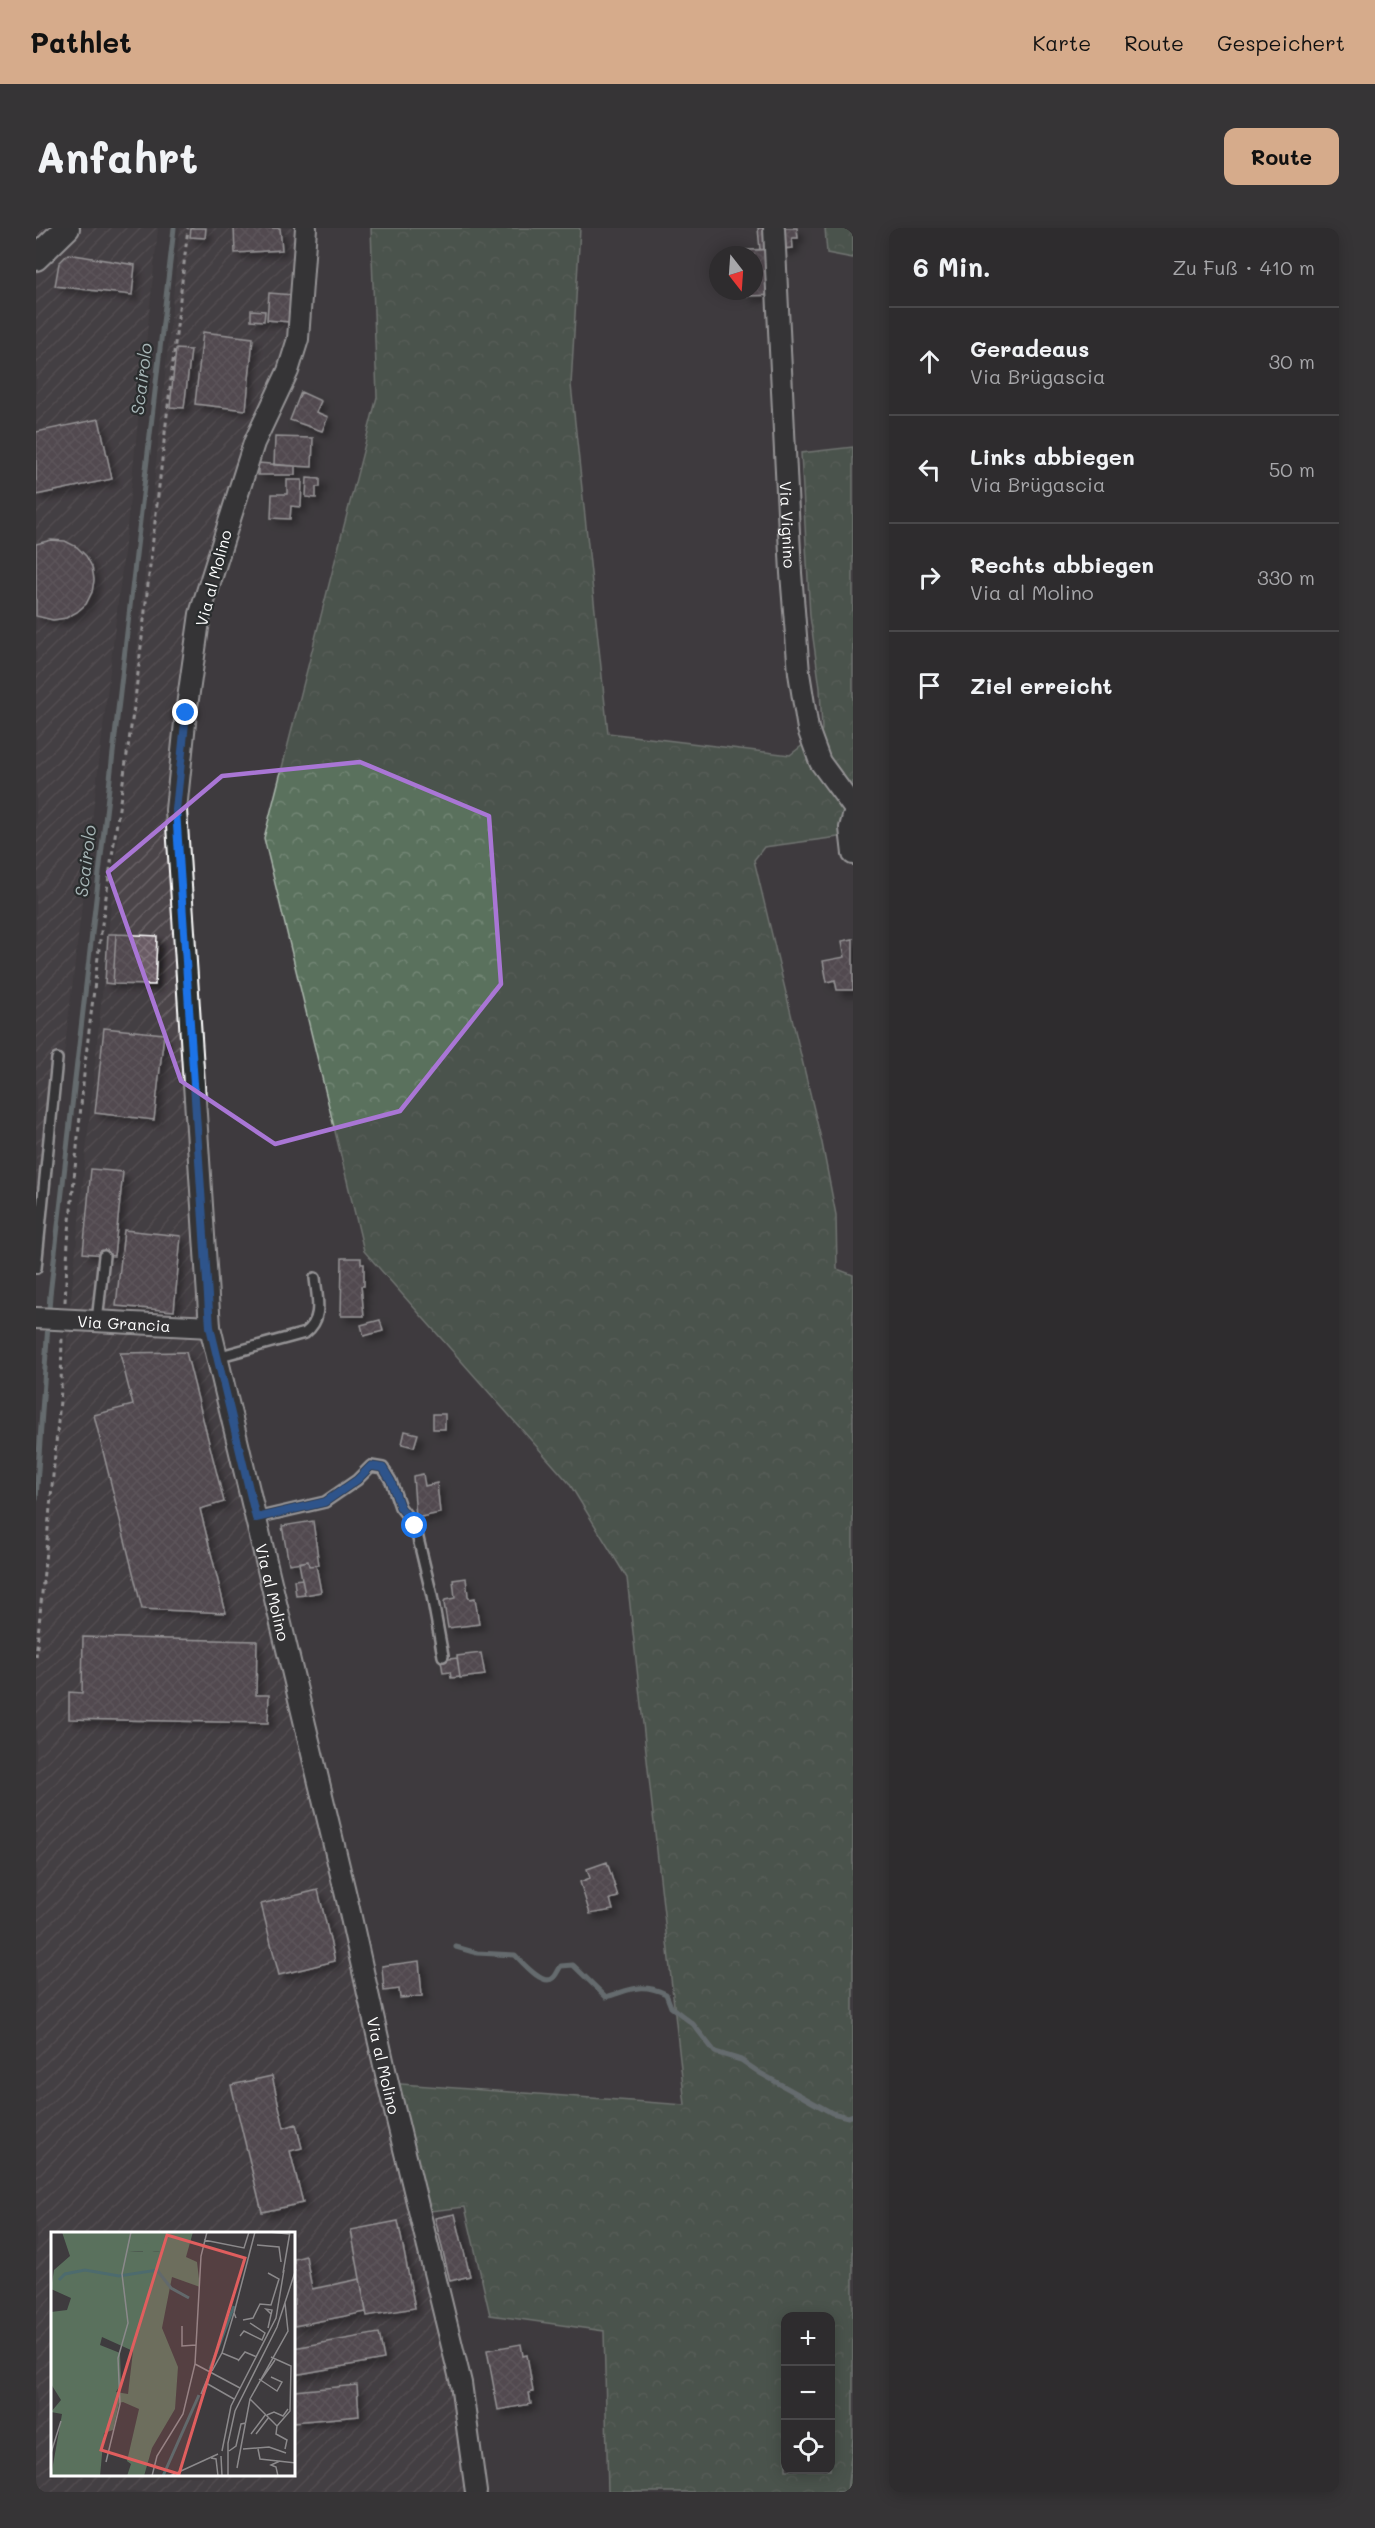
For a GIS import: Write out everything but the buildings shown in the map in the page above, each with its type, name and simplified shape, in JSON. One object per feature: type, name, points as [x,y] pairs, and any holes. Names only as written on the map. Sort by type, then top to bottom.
[{"type":"street","points":[[36,258],[67,228]]},
{"type":"street","name":"Via al Molino","points":[[306,228],[298,339],[288,371],[254,443],[200,615],[186,713],[176,810],[210,1327],[461,2383],[476,2492]]},
{"type":"street","name":"Via Vignino","points":[[774,228],[791,573],[799,673],[808,729],[820,762],[853,807]]},
{"type":"street","points":[[853,817],[850,828],[853,854]]},
{"type":"street","name":"Via Grancia","points":[[38,1318],[210,1327]]},
{"type":"lane","points":[[36,1268],[40,1180],[57,1059]]},
{"type":"lane","points":[[97,1322],[104,1256]]},
{"type":"lane","points":[[217,1357],[305,1333],[313,1327],[318,1307],[315,1278]]},
{"type":"lane","points":[[256,1518],[325,1502],[357,1480],[371,1466],[383,1468],[391,1481],[400,1507],[415,1526],[432,1596],[443,1656]]},
{"type":"path","points":[[36,1657],[62,1390],[63,1320],[85,1064],[102,924],[135,700],[188,228]]},
{"type":"highlighted area","points":[[360,762],[489,816],[501,984],[400,1111],[275,1144],[181,1081],[108,872],[222,776]]},
{"type":"shaded area","points":[[36,228],[158,228],[127,527],[50,1172],[40,1172],[36,1212]]},
{"type":"shaded area","points":[[180,228],[306,228],[298,339],[213,570],[176,810],[210,1327],[421,2212],[474,2492],[41,2492],[36,2454],[36,1643]]},
{"type":"green space","points":[[371,228],[580,228],[571,385],[608,733],[790,755],[822,730],[820,688],[810,616],[801,453],[853,447],[853,835],[764,847],[754,860],[822,1143],[836,1215],[837,1269],[853,1275],[853,2438],[847,2492],[608,2492],[604,2331],[490,2315],[465,2207],[421,2212],[388,2083],[685,2105],[627,1578],[569,1483],[364,1251],[264,838],[377,397]]},
{"type":"green space","points":[[825,228],[853,228],[853,258],[827,253]]},
{"type":"green space","points":[[853,2438],[853,2492],[847,2492]]},
{"type":"waterway","name":"Scairolo","points":[[36,1499],[50,1295],[174,228]]},
{"type":"waterway","points":[[456,1947],[477,1953],[515,1955],[538,1977],[549,1980],[555,1976],[561,1966],[573,1965],[606,1997],[642,1988],[657,1990],[666,1994],[671,2007],[693,2024],[715,2052],[741,2060],[832,2113],[848,2117],[853,2115]]},
{"type":"route","points":[[186,713],[176,810],[210,1327],[256,1518],[325,1502],[357,1480],[371,1466],[383,1468],[391,1481],[400,1507],[415,1526]]}]
